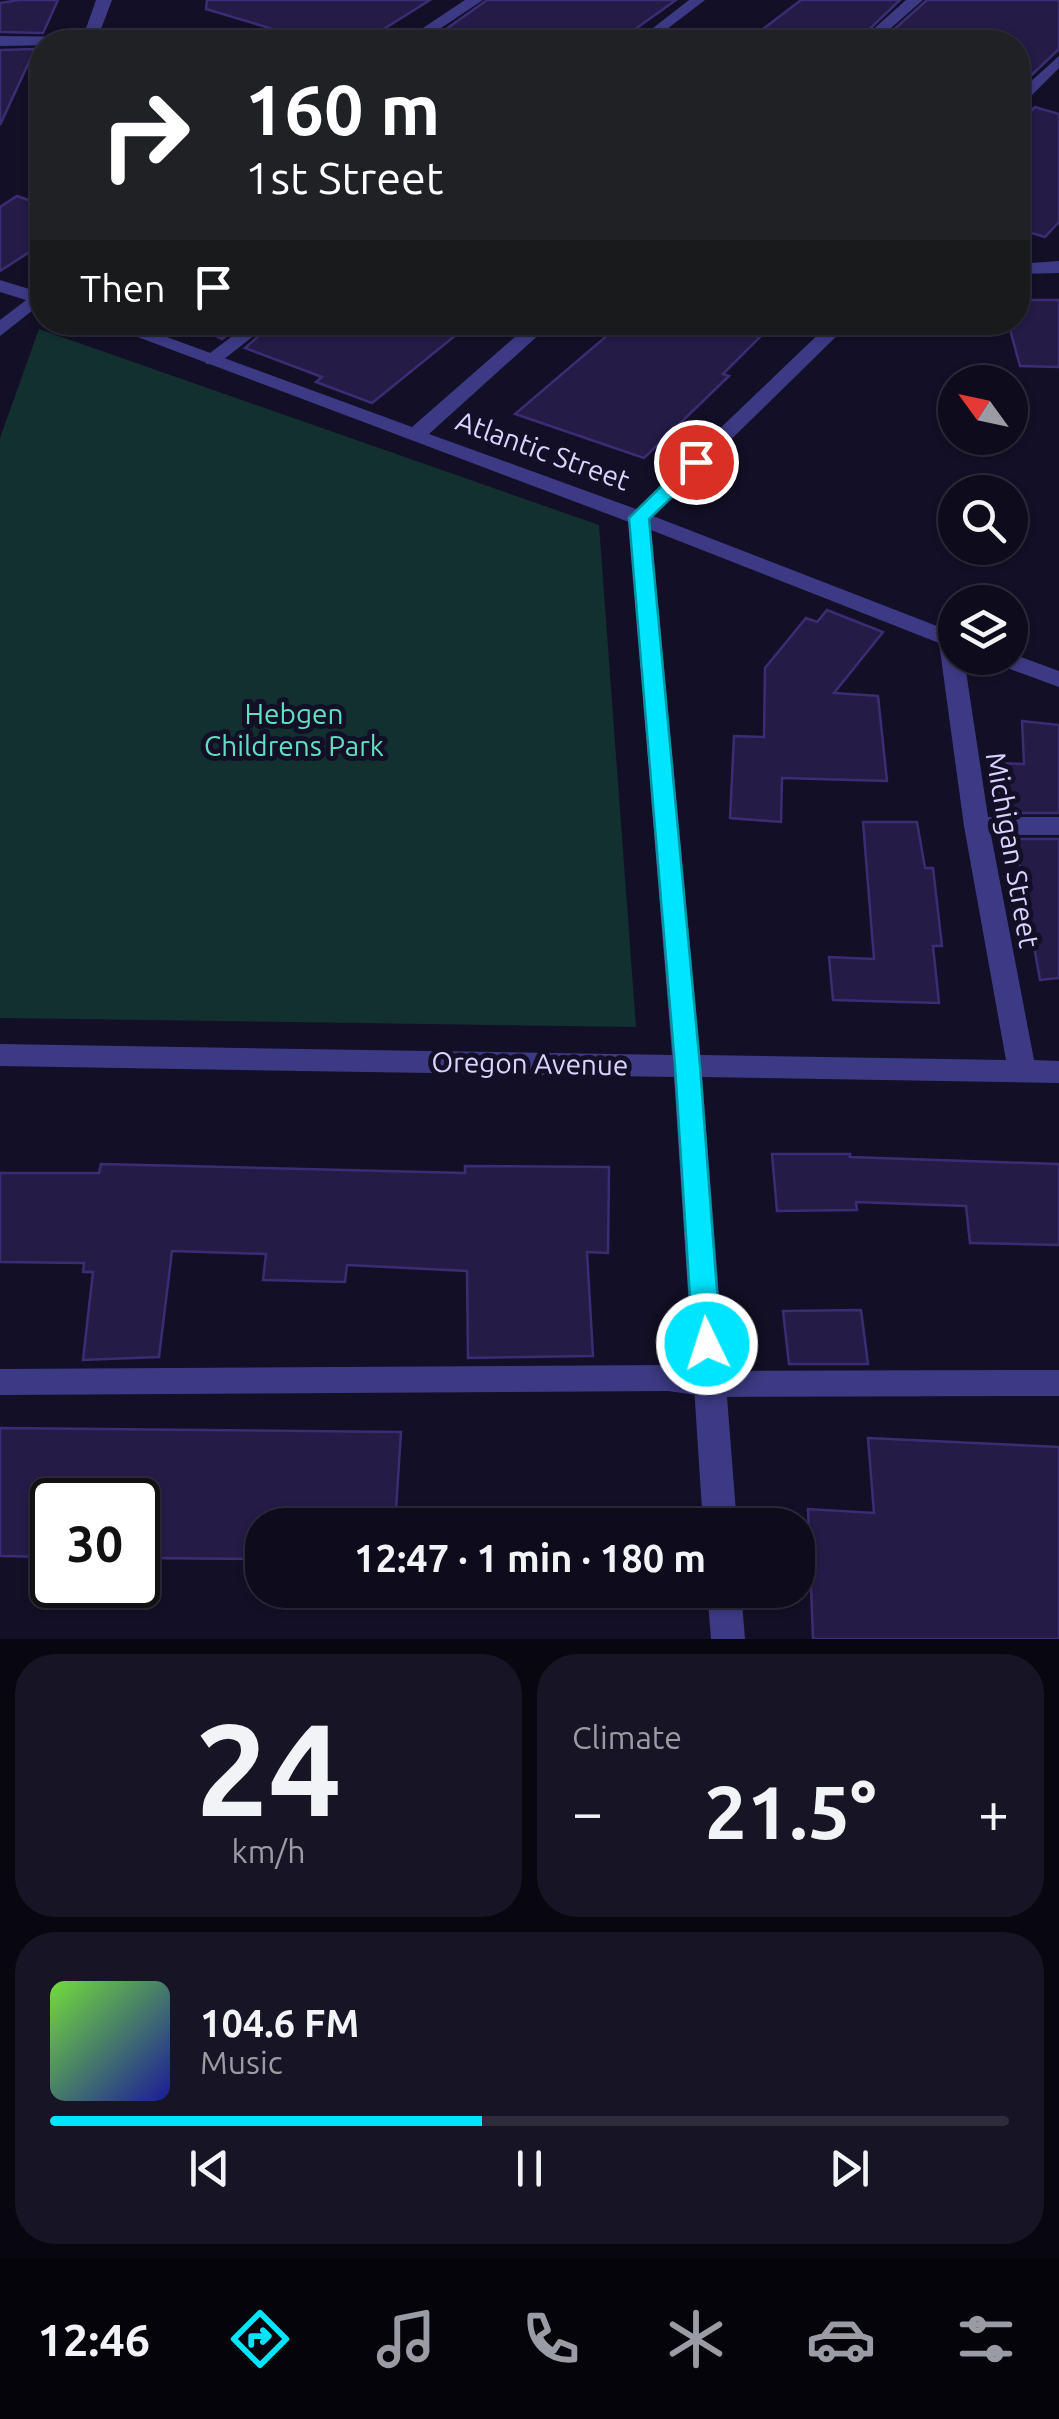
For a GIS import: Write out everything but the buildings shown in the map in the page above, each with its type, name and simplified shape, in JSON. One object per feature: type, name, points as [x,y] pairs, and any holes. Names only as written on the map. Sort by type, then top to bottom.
[{"type":"street","points":[[93,30],[104,0]]},
{"type":"street","points":[[429,30],[475,0]]},
{"type":"street","points":[[880,30],[914,0]]},
{"type":"street","points":[[0,41],[30,41]]},
{"type":"street","points":[[1030,269],[1059,268]]},
{"type":"street","points":[[0,286],[30,294]]},
{"type":"street","points":[[0,330],[30,306]]},
{"type":"street","name":"Atlantic Street","points":[[143,335],[639,518],[938,635]]},
{"type":"street","points":[[415,435],[529,335]]},
{"type":"street","points":[[719,1508],[687,1066],[639,518],[829,335]]},
{"type":"street","points":[[1028,668],[1059,679]]},
{"type":"street","name":"Michigan Street","points":[[957,675],[976,826],[1022,1071]]},
{"type":"street","points":[[976,826],[1059,826]]},
{"type":"street","name":"Oregon Avenue","points":[[0,1055],[1059,1072]]},
{"type":"street","points":[[725,1608],[728,1639]]},
{"type":"lane","points":[[658,30],[698,0]]},
{"type":"lane","points":[[1030,90],[1059,60]]},
{"type":"lane","points":[[212,360],[246,335]]},
{"type":"lane","points":[[0,1382],[668,1378],[710,1384],[1059,1383]]},
{"type":"green space","name":"Hebgen Childrens Park","points":[[37,335],[56,335],[599,525],[636,1027],[0,1018],[0,438]]},
{"type":"route","points":[[696,462],[639,518],[707,1344]]}]
